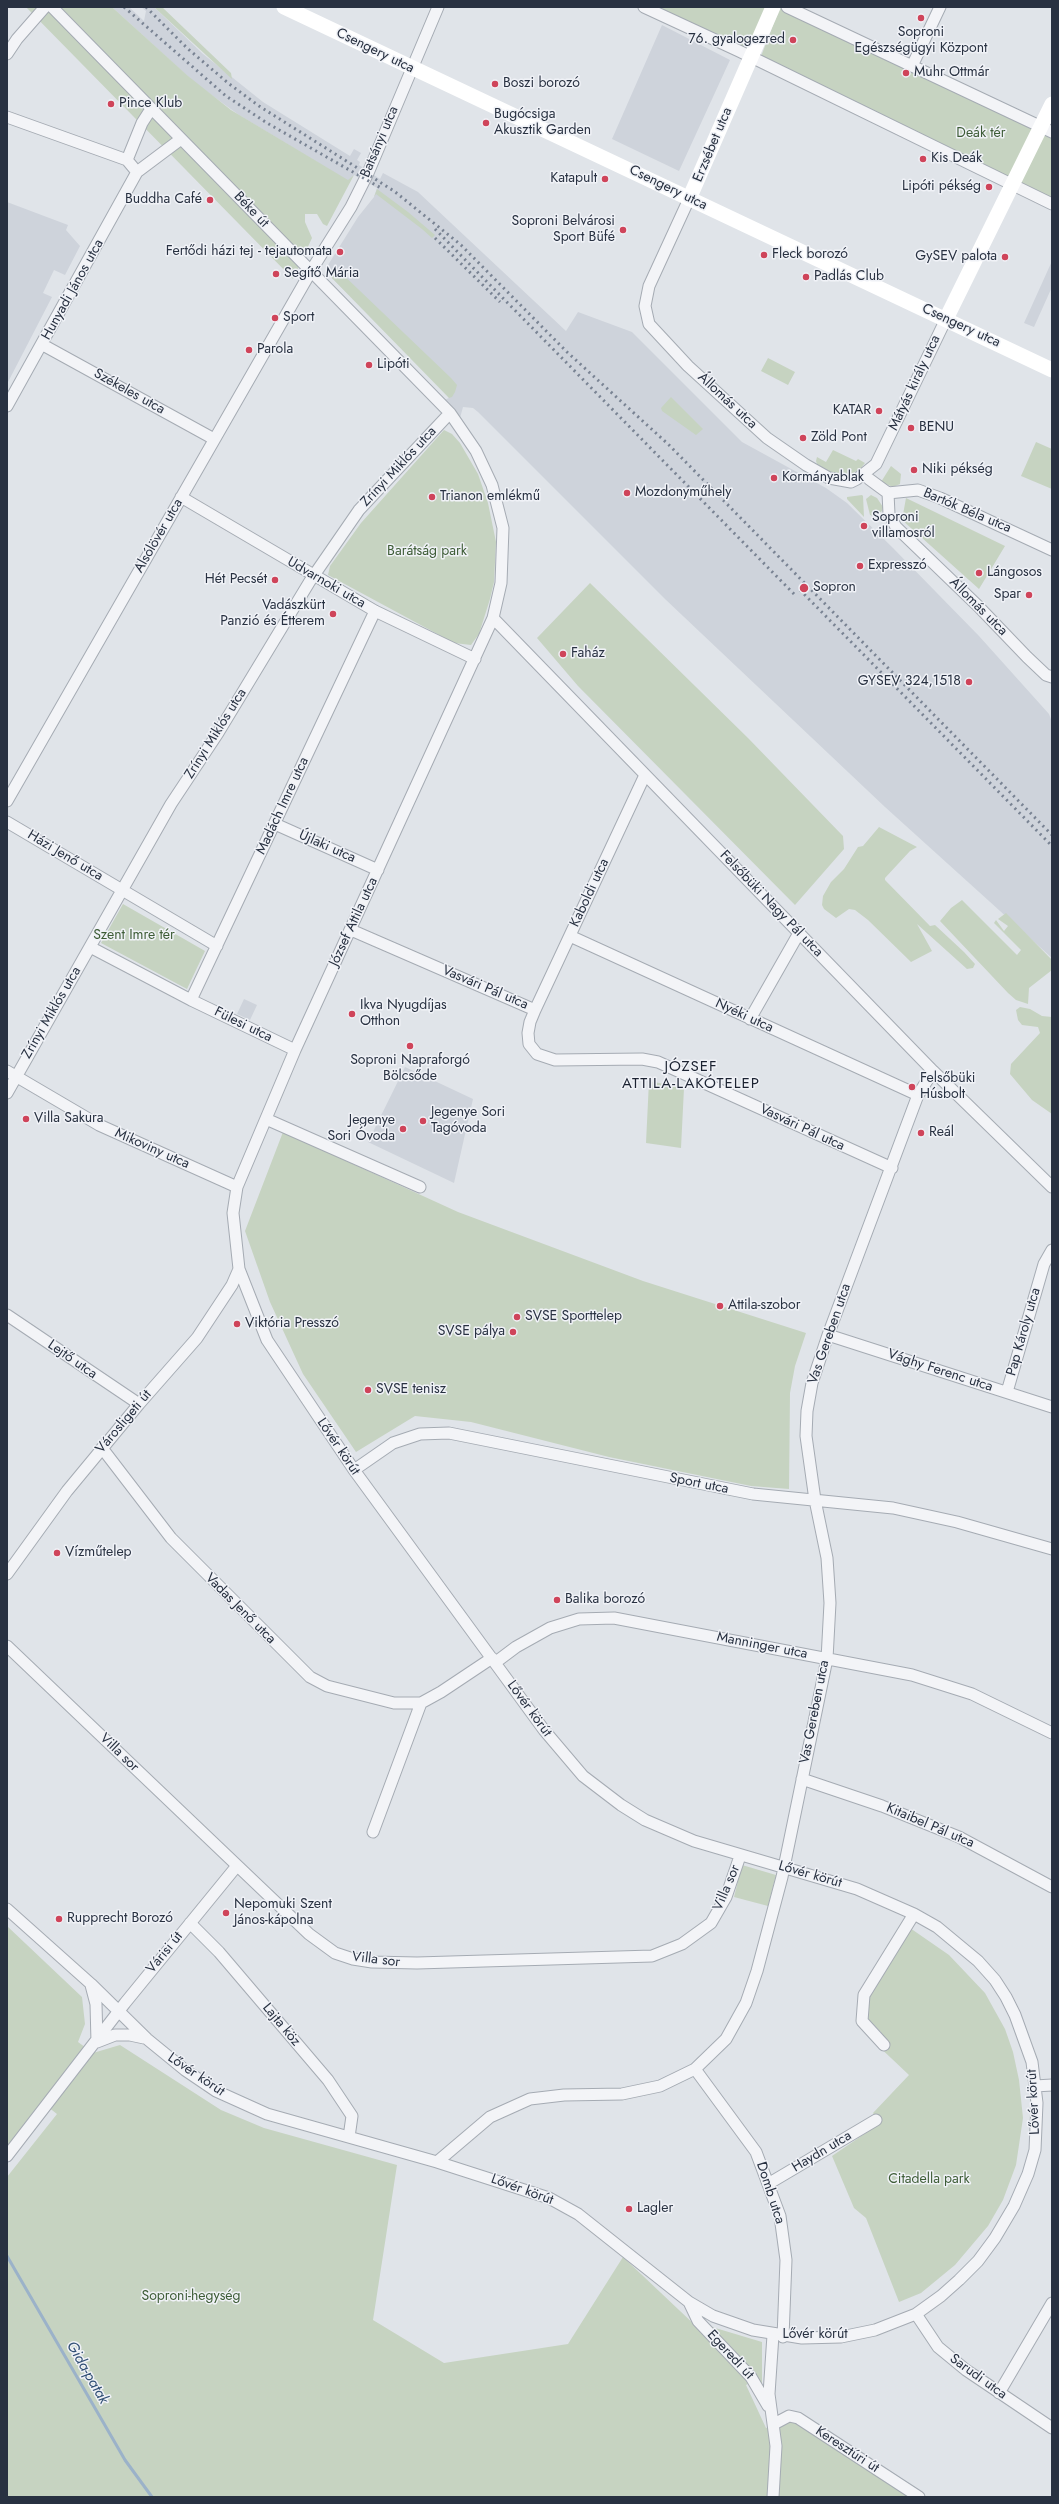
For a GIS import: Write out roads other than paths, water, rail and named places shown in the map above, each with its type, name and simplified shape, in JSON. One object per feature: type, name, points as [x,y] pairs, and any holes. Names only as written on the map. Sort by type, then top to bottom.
[{"type":"main road","name":"Csengery utca","points":[[284,7],[1052,370]]},
{"type":"main road","name":"Erzsébet utca","points":[[689,199],[773,7]]},
{"type":"main road","name":"Mátyás király utca","points":[[946,319],[1012,184],[1046,129],[1052,104]]},
{"type":"street","points":[[7,54],[17,39],[45,7]]},
{"type":"street","name":"Béke út","points":[[52,7],[450,414]]},
{"type":"street","name":"Batsányi utca","points":[[311,271],[339,228],[366,179],[438,7]]},
{"type":"street","points":[[644,7],[751,56],[1052,204]]},
{"type":"street","points":[[787,7],[1046,129]]},
{"type":"street","points":[[912,66],[940,7]]},
{"type":"street","points":[[127,160],[142,123],[151,109]]},
{"type":"street","points":[[7,117],[127,160],[138,172]]},
{"type":"street","name":"Hunyadi János utca","points":[[7,406],[138,172],[181,139]]},
{"type":"street","name":"Erzsébet utca","points":[[645,306],[649,286],[689,199]]},
{"type":"street","name":"Alsólövér utca","points":[[7,801],[311,271]]},
{"type":"street","name":"Állomás utca","points":[[645,306],[646,316],[652,329],[688,366],[767,438],[806,465],[829,478],[844,482],[870,475]]},
{"type":"street","name":"Mátyás király utca","points":[[870,475],[881,457],[946,319]]},
{"type":"street","name":"Székeles utca","points":[[43,344],[214,440]]},
{"type":"street","points":[[450,414],[476,451],[492,485],[503,528],[501,583],[493,618],[475,659]]},
{"type":"street","name":"Zrínyi Miklós utca","points":[[7,1093],[12,1074],[90,946],[171,804],[218,733],[314,576],[359,510],[450,414]]},
{"type":"street","points":[[870,475],[888,493]]},
{"type":"street","name":"Bartók Béla utca","points":[[888,493],[918,490],[1052,550]]},
{"type":"street","name":"Állomás utca","points":[[888,493],[889,514],[896,527],[978,606],[1027,657],[1046,675],[1052,677]]},
{"type":"street","name":"Udvarnoki utca","points":[[181,497],[375,611],[475,659]]},
{"type":"street","name":"Madách Imre utca","points":[[191,1000],[375,611]]},
{"type":"street","name":"Felsőbüki Nagy Pál utca","points":[[493,618],[933,1071],[1052,1187]]},
{"type":"street","name":"József Attila utca","points":[[237,1187],[295,1050],[475,659]]},
{"type":"street","name":"Kaboldi utca","points":[[535,1010],[645,775]]},
{"type":"street","name":"Házi Jenő utca","points":[[7,822],[123,889]]},
{"type":"street","name":"Újlaki utca","points":[[275,824],[378,870]]},
{"type":"street","points":[[123,889],[217,946]]},
{"type":"street","name":"Vasvári Pál utca","points":[[351,930],[535,1010],[528,1033],[529,1044],[537,1054],[555,1060],[642,1059],[658,1062],[892,1168]]},
{"type":"street","points":[[750,1019],[799,933]]},
{"type":"street","name":"Nyéki utca","points":[[570,936],[918,1095]]},
{"type":"street","points":[[90,946],[191,1000]]},
{"type":"street","name":"Fülesi utca","points":[[191,1000],[295,1050]]},
{"type":"street","name":"Vas Gereben utca","points":[[437,2162],[490,2117],[530,2099],[564,2095],[622,2094],[660,2086],[695,2069],[726,2039],[746,2003],[757,1971],[784,1867],[827,1659],[830,1603],[827,1558],[815,1500],[806,1436],[807,1411],[815,1372],[828,1334],[892,1168],[918,1095],[933,1071]]},
{"type":"street","name":"Mikoviny utca","points":[[12,1074],[99,1125],[237,1187]]},
{"type":"street","points":[[266,1119],[420,1187]]},
{"type":"street","name":"Lővér körút","points":[[7,1909],[91,1984],[118,2013],[147,2039],[184,2070],[216,2091],[267,2114],[437,2162],[549,2198],[578,2214],[689,2302],[732,2323],[778,2336],[819,2338],[860,2335],[916,2314],[941,2296],[978,2261],[1007,2221],[1028,2174],[1035,2150],[1037,2126],[1032,2062],[1015,2015],[995,1980],[957,1942],[914,1914],[857,1889],[784,1867],[740,1856],[694,1841],[645,1820],[599,1789],[564,1756],[354,1470],[267,1340],[239,1269],[233,1213],[237,1187]]},
{"type":"street","name":"Pap Károly utca","points":[[1007,1392],[1044,1264],[1052,1250]]},
{"type":"street","name":"Városligeti út","points":[[7,1574],[67,1490],[197,1338],[232,1285],[239,1269]]},
{"type":"street","name":"Lejtő utca","points":[[7,1315],[139,1404]]},
{"type":"street","name":"Vághy Ferenc utca","points":[[828,1334],[1052,1407]]},
{"type":"street","name":"Sport utca","points":[[354,1470],[393,1443],[420,1434],[450,1433],[752,1494],[893,1508],[957,1522],[1052,1549]]},
{"type":"street","name":"Vadas Jenő utca","points":[[102,1448],[171,1538],[310,1677],[327,1686],[394,1703],[421,1703],[494,1660]]},
{"type":"street","name":"Manninger utca","points":[[494,1660],[550,1628],[579,1619],[614,1618],[912,1675],[972,1694],[1052,1733]]},
{"type":"street","name":"Villa sor","points":[[7,1646],[236,1867],[309,1934],[335,1953],[372,1962],[417,1963],[652,1956],[682,1944],[711,1923],[726,1897],[740,1856]]},
{"type":"street","points":[[374,1832],[421,1703]]},
{"type":"street","name":"Kitaibel Pál utca","points":[[802,1779],[882,1806],[959,1836],[1052,1887]]},
{"type":"street","name":"Várisi út","points":[[7,2156],[118,2013],[236,1867]]},
{"type":"street","points":[[884,2045],[862,2021],[864,1994],[914,1914]]},
{"type":"street","name":"Lajta köz","points":[[190,1923],[219,1952],[328,2080],[352,2116],[349,2137]]},
{"type":"street","points":[[91,1984],[96,2004],[97,2042],[115,2035],[130,2034],[147,2039]]},
{"type":"street","name":"Domb utca","points":[[695,2069],[756,2152],[780,2216],[786,2260],[778,2336]]},
{"type":"street","points":[[1035,2086],[1052,2085]]},
{"type":"street","name":"Haydn utca","points":[[768,2184],[876,2120]]},
{"type":"street","name":"Egeredi út","points":[[689,2302],[698,2321],[754,2381],[769,2409],[774,2424],[776,2446],[773,2497]]},
{"type":"street","points":[[999,2393],[1052,2303]]},
{"type":"street","name":"Sarudi utca","points":[[916,2314],[938,2347],[999,2393],[1052,2428]]},
{"type":"street","name":"Egeredi út","points":[[769,2409],[778,2336]]},
{"type":"street","name":"Keresztúri út","points":[[774,2424],[781,2418],[798,2418],[919,2497]]},
{"type":"waterway","name":"Gida-patak","points":[[7,2256],[125,2460],[152,2497]]},
{"type":"railway","points":[[124,7],[226,96],[267,123],[381,188]]},
{"type":"railway","points":[[146,7],[187,48],[228,83],[259,106],[394,191],[461,245],[567,352],[669,445],[1052,835]]},
{"type":"railway","points":[[435,229],[795,595]]},
{"type":"railway","points":[[435,238],[500,302]]},
{"type":"railway","points":[[800,590],[1052,846]]},
{"type":"place","name":"Soproni Egészségügyi Központ","points":[[921,18]]},
{"type":"place","name":"76. gyalogezred","points":[[793,40]]},
{"type":"place","name":"Muhr Ottmár","points":[[906,73]]},
{"type":"place","name":"Boszi borozó","points":[[495,84]]},
{"type":"place","name":"Pince Klub","points":[[111,104]]},
{"type":"place","name":"Bugócsiga Akusztik Garden","points":[[486,123]]},
{"type":"place","name":"Kis Deák","points":[[923,159]]},
{"type":"place","name":"Katapult","points":[[605,179]]},
{"type":"place","name":"Lipóti pékség","points":[[989,187]]},
{"type":"place","name":"Buddha Café","points":[[210,200]]},
{"type":"place","name":"Soproni Belvárosi Sport Büfé","points":[[623,230]]},
{"type":"place","name":"Fertődi házi tej - tejautomata","points":[[340,252]]},
{"type":"place","name":"Fleck borozó","points":[[764,255]]},
{"type":"place","name":"GySEV palota","points":[[1005,257]]},
{"type":"place","name":"Segítő Mária","points":[[276,274]]},
{"type":"place","name":"Padlás Club","points":[[806,277]]},
{"type":"place","name":"Sport","points":[[275,318]]},
{"type":"place","name":"Parola","points":[[249,350]]},
{"type":"place","name":"Lipóti","points":[[369,365]]},
{"type":"place","name":"KATAR","points":[[879,411]]},
{"type":"place","name":"BENU","points":[[911,428]]},
{"type":"place","name":"Zöld Pont","points":[[803,438]]},
{"type":"place","name":"Niki pékség","points":[[914,470]]},
{"type":"place","name":"Kormányablak","points":[[774,478]]},
{"type":"place","name":"Mozdonyműhely","points":[[627,493]]},
{"type":"place","name":"Trianon emlékmű","points":[[432,497]]},
{"type":"place","name":"Soproni villamosról","points":[[864,526]]},
{"type":"place","name":"Expresszó","points":[[860,566]]},
{"type":"place","name":"Lángosos","points":[[979,573]]},
{"type":"place","name":"Hét Pecsét","points":[[275,580]]},
{"type":"place","name":"Sopron","points":[[804,588]]},
{"type":"place","name":"Spar","points":[[1029,595]]},
{"type":"place","name":"Vadászkürt Panzió és Étterem","points":[[333,614]]},
{"type":"place","name":"Faház","points":[[563,654]]},
{"type":"place","name":"GYSEV 324,1518","points":[[969,682]]},
{"type":"place","name":"Ikva Nyugdíjas Otthon","points":[[352,1014]]},
{"type":"place","name":"Soproni Napraforgó Bölcsőde","points":[[410,1046]]},
{"type":"place","name":"Felsőbüki Húsbolt","points":[[912,1087]]},
{"type":"place","name":"Villa Sakura","points":[[26,1119]]},
{"type":"place","name":"Jegenye Sori Tagóvoda","points":[[423,1121]]},
{"type":"place","name":"Jegenye Sori Óvoda","points":[[403,1129]]},
{"type":"place","name":"Reál","points":[[921,1133]]},
{"type":"place","name":"Attila-szobor","points":[[720,1306]]},
{"type":"place","name":"SVSE Sporttelep","points":[[517,1317]]},
{"type":"place","name":"Viktória Presszó","points":[[237,1324]]},
{"type":"place","name":"SVSE pálya","points":[[513,1332]]},
{"type":"place","name":"SVSE tenisz","points":[[368,1390]]},
{"type":"place","name":"Vízműtelep","points":[[57,1553]]},
{"type":"place","name":"Balika borozó","points":[[557,1600]]},
{"type":"place","name":"Nepomuki Szent János-kápolna","points":[[226,1913]]},
{"type":"place","name":"Rupprecht Borozó","points":[[59,1919]]},
{"type":"place","name":"Lagler","points":[[629,2209]]},
{"type":"district","name":"JÓZSEF ATTILA-LAKÓTELEP","points":[[691,1076]]},
{"type":"park label","name":"Deák tér","points":[[981,134]]},
{"type":"park label","name":"Barátság park","points":[[427,552]]},
{"type":"park label","name":"Szent Imre tér","points":[[134,936]]},
{"type":"park label","name":"Citadella park","points":[[929,2180]]},
{"type":"park label","name":"Soproni-hegység","points":[[191,2297]]}]
